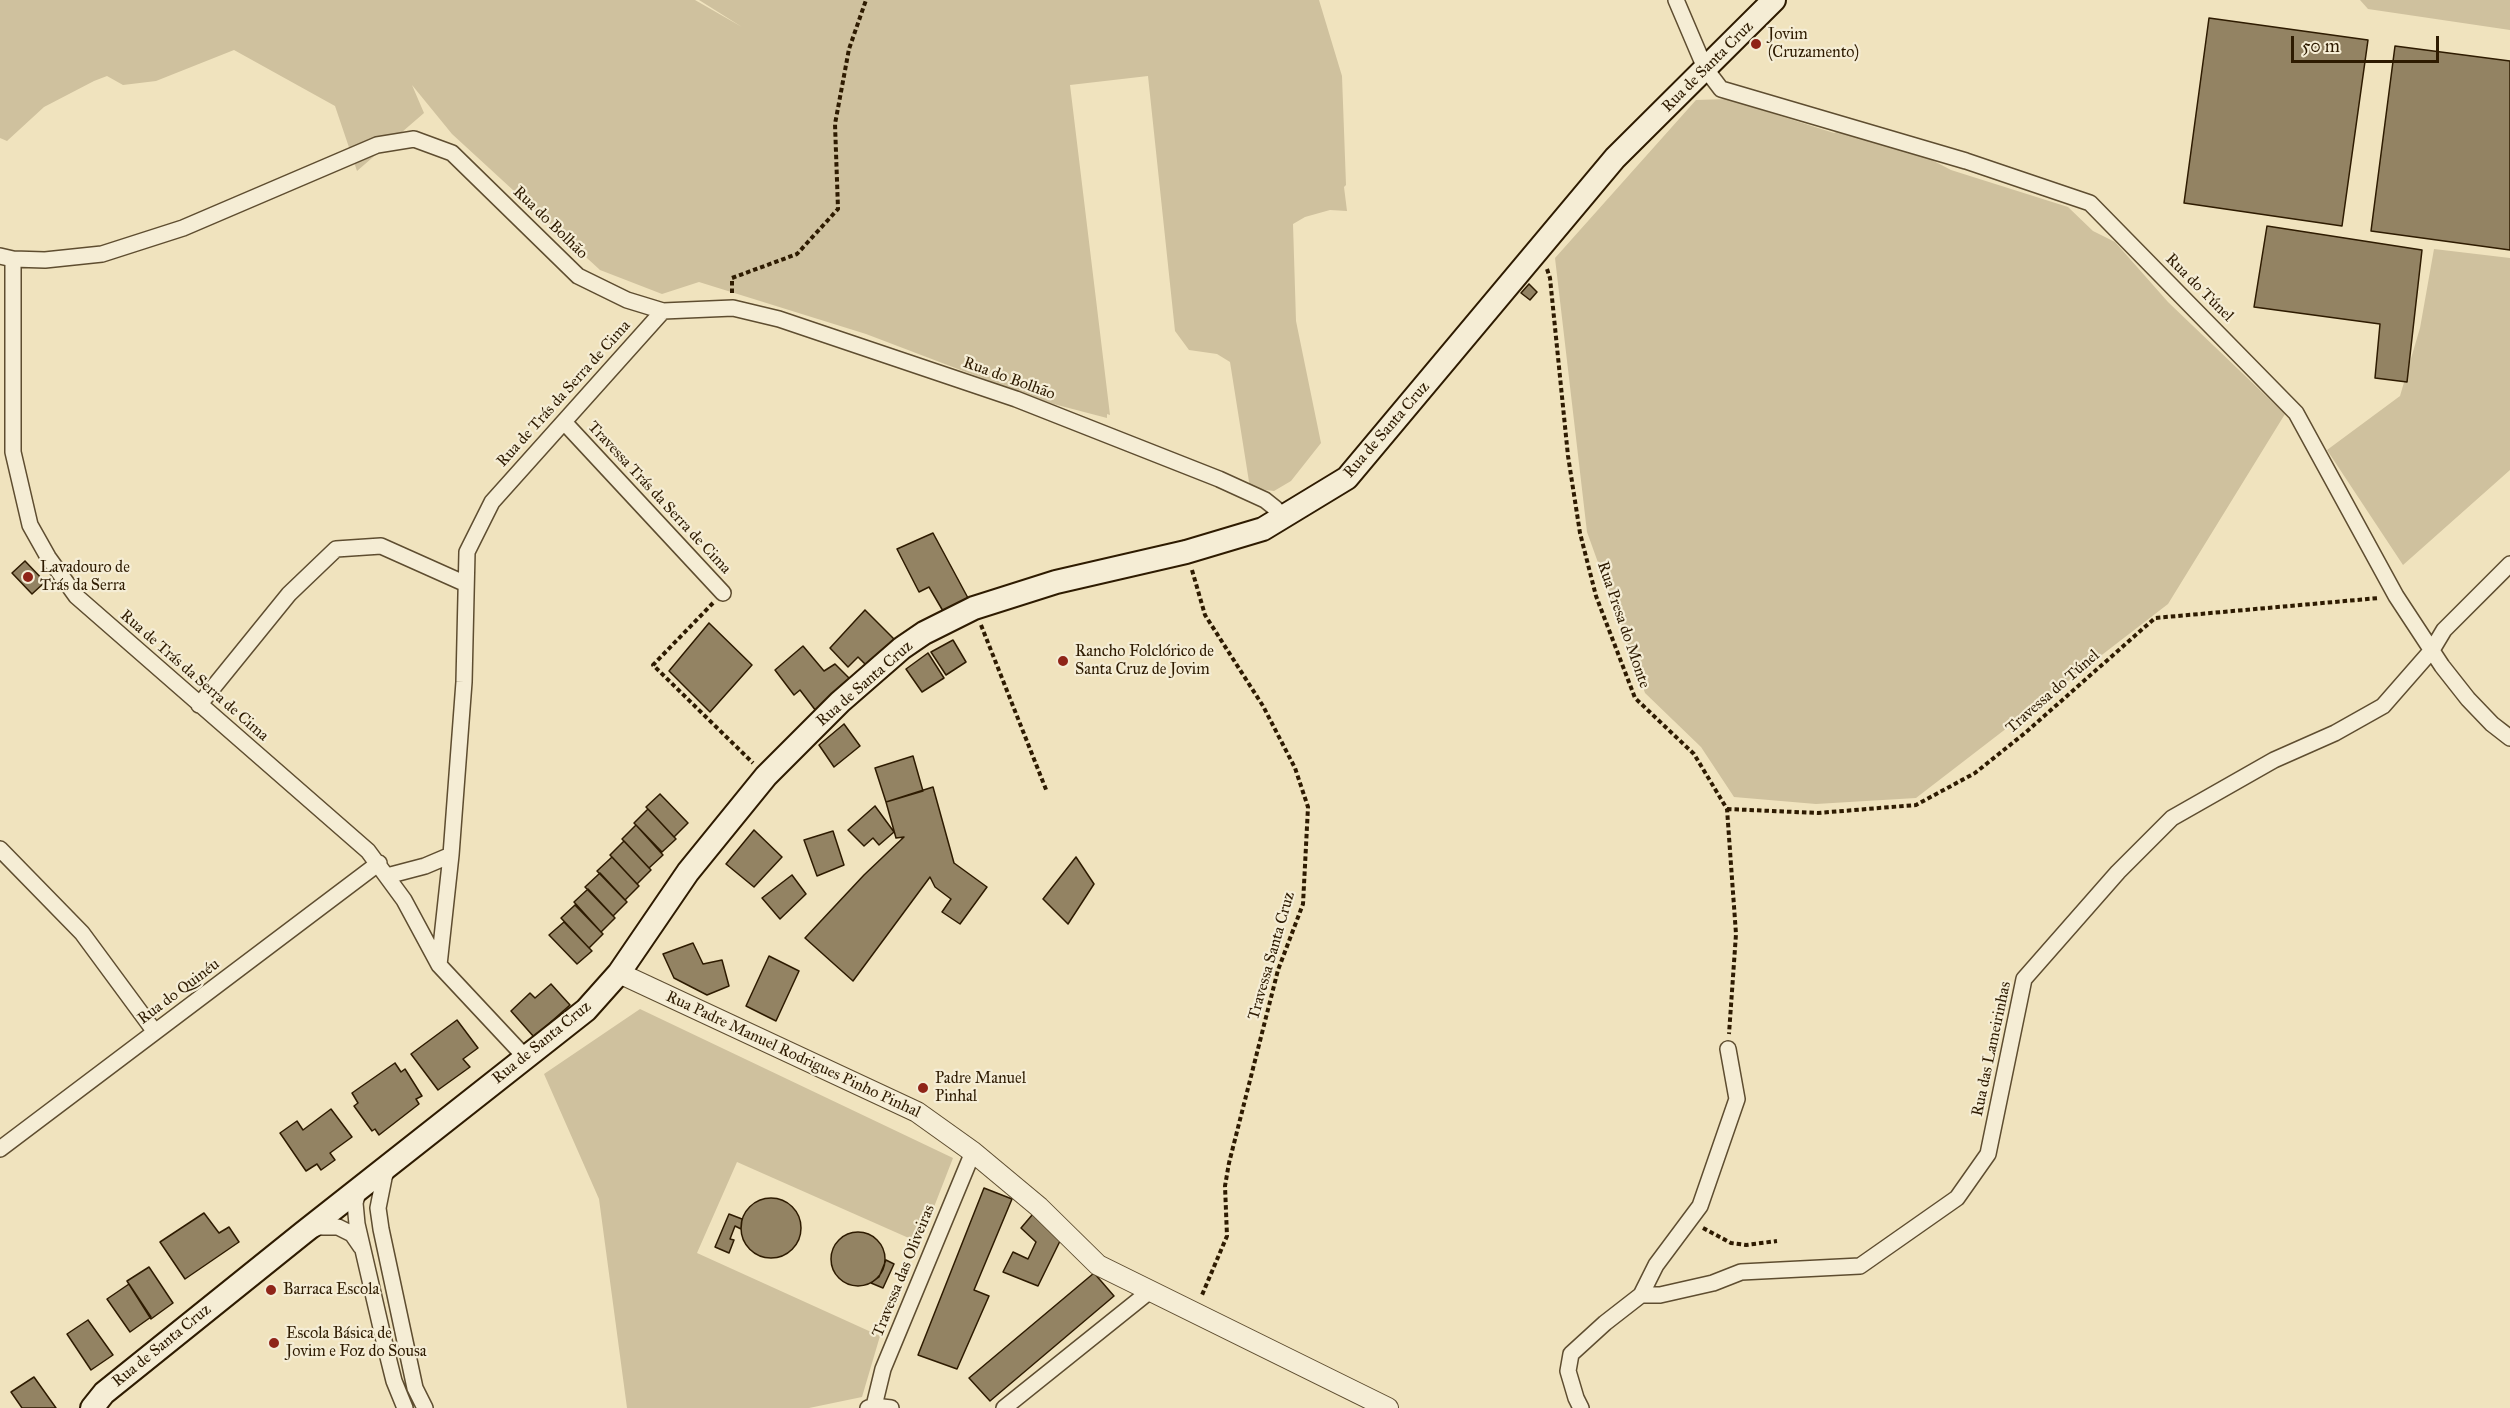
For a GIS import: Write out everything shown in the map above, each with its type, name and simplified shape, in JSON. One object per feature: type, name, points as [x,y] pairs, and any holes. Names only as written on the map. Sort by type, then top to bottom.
[{"type":"main road","name":"Rua de Santa Cruz","points":[[92,1408],[104,1393],[586,1010],[619,973],[688,872],[766,776],[840,702],[902,648],[924,633],[974,608],[1056,582],[1186,552],[1263,529],[1347,478],[1615,158],[1774,0]]},
{"type":"street","name":"Rua do Túnel","points":[[1676,0],[1706,68],[1721,89],[1966,162],[2090,203],[2296,413],[2396,596],[2468,699],[2492,724],[2510,738]]},
{"type":"street","name":"Rua do Bolhão","points":[[7,257],[45,260],[102,254],[183,228],[377,145],[414,139],[452,153],[578,276],[627,300],[663,311],[733,308],[779,319],[1016,399],[1219,478],[1265,500],[1282,518]]},
{"type":"street","name":"Rua de Trás da Serra de Cima","points":[[7,257],[13,452],[30,525],[48,557],[76,596],[368,851],[404,900],[439,965],[526,1058]]},
{"type":"street","name":"Rua de Trás da Serra de Cima","points":[[439,965],[452,855],[464,682],[467,552],[492,502],[663,311]]},
{"type":"street","name":"Travessa Trás da Serra de Cima","points":[[564,423],[723,593]]},
{"type":"street","points":[[199,705],[289,594],[336,549],[381,546],[466,584]]},
{"type":"street","name":"Rua das Lameirinhas","points":[[1641,1295],[1660,1294],[1713,1283],[1741,1272],[1860,1266],[1957,1198],[1988,1154],[2024,979],[2118,872],[2172,818],[2274,760],[2335,733],[2383,706],[2432,650],[2444,630],[2510,564]]},
{"type":"street","points":[[0,849],[82,933],[155,1032]]},
{"type":"street","points":[[383,870],[424,866],[452,855]]},
{"type":"street","name":"Rua do Quinéu","points":[[0,1149],[155,1032],[383,870]]},
{"type":"street","name":"Rua Padre Manuel Rodrigues Pinho Pinhal","points":[[619,973],[917,1112],[973,1152],[1040,1207],[1098,1264],[1388,1408]]},
{"type":"street","points":[[1581,1408],[1568,1371],[1571,1354],[1641,1295],[1656,1265],[1701,1206],[1737,1099],[1728,1049]]},
{"type":"street","name":"Travessa das Oliveiras","points":[[871,1407],[883,1370],[973,1152]]},
{"type":"street","points":[[389,1165],[378,1208],[381,1229],[415,1388],[425,1408]]},
{"type":"street","points":[[352,1198],[374,1214],[381,1229]]},
{"type":"street","points":[[352,1198],[394,1381],[405,1408]]},
{"type":"street","points":[[303,1233],[320,1227],[338,1227],[352,1234],[363,1249]]},
{"type":"street","points":[[1004,1408],[1150,1291]]},
{"type":"street","points":[[871,1407],[891,1408]]},
{"type":"path","points":[[733,308],[732,278],[796,254],[838,209],[835,124],[849,50],[866,0]]},
{"type":"path","name":"Rua Presa do Monte","points":[[1540,250],[1550,278],[1568,456],[1580,533],[1596,596],[1635,698],[1694,754],[1727,809],[1737,933],[1728,1049]]},
{"type":"path","name":"Travessa Santa Cruz","points":[[1186,552],[1206,615],[1263,706],[1295,768],[1308,807],[1303,904],[1278,969],[1229,1163],[1225,1186],[1227,1236],[1195,1312]]},
{"type":"path","name":"Travessa Trás da Serra de Cima","points":[[723,593],[652,664],[766,776]]},
{"type":"path","name":"Travessa do Túnel","points":[[1727,809],[1818,813],[1917,805],[1975,773],[2025,734],[2155,618],[2396,596]]},
{"type":"path","points":[[974,608],[1047,792]]},
{"type":"path","points":[[1682,1230],[1699,1227],[1731,1243],[1746,1245],[1777,1241]]},
{"type":"shaded area","points":[[0,0],[695,0],[742,27],[699,0],[1319,0],[1342,76],[1346,185],[1344,187],[1347,211],[1330,210],[1305,217],[1293,224],[1296,321],[1321,443],[1291,481],[1274,491],[1250,488],[1230,362],[1217,354],[1189,350],[1175,331],[1148,76],[1070,85],[1110,415],[1107,414],[1107,418],[1042,401],[866,334],[699,282],[662,294],[600,270],[452,134],[412,85],[424,113],[357,171],[335,106],[234,50],[156,81],[123,85],[107,76],[94,81],[44,107],[7,141],[0,138]]},
{"type":"shaded area","points":[[2360,0],[2510,0],[2510,30],[2368,9]]},
{"type":"shaded area","points":[[1727,99],[1834,133],[1849,125],[1905,146],[1951,170],[2068,207],[2093,231],[2115,242],[2168,302],[2285,414],[2168,604],[1916,798],[1816,804],[1734,797],[1701,747],[1645,693],[1587,532],[1555,258],[1696,100]]},
{"type":"shaded area","points":[[2434,249],[2510,258],[2510,470],[2403,565],[2327,450],[2400,396],[2420,328]]},
{"type":"shaded area","points":[[640,1009],[953,1158],[920,1243],[737,1162],[697,1253],[880,1336],[862,1397],[809,1408],[627,1408],[599,1199],[544,1074]]},
{"type":"building","points":[[2209,18],[2368,40],[2342,226],[2184,203]]},
{"type":"building","points":[[2395,46],[2510,61],[2510,250],[2371,231]]},
{"type":"building","points":[[2267,226],[2422,250],[2407,382],[2375,378],[2380,324],[2254,307]]},
{"type":"building","points":[[1529,284],[1537,292],[1530,300],[1521,293]]},
{"type":"building","points":[[933,533],[968,598],[943,611],[929,587],[919,592],[897,549]]},
{"type":"building","name":"Lavadouro de Trás da Serra","points":[[25,561],[45,582],[32,594],[12,573]]},
{"type":"building","points":[[865,610],[894,639],[867,666],[858,657],[848,667],[830,648]]},
{"type":"building","points":[[709,623],[752,665],[710,712],[669,671]]},
{"type":"building","points":[[953,640],[966,662],[946,675],[931,652]]},
{"type":"building","points":[[803,646],[824,671],[835,664],[851,680],[816,711],[800,690],[794,695],[775,670]]},
{"type":"building","points":[[928,653],[944,678],[922,692],[906,669]]},
{"type":"building","points":[[844,724],[860,746],[834,767],[819,745]]},
{"type":"building","points":[[913,756],[923,791],[886,802],[875,768]]},
{"type":"building","points":[[933,787],[954,863],[987,887],[960,924],[942,912],[951,899],[935,887],[930,877],[853,981],[805,938],[864,875],[904,837],[896,838],[886,802]]},
{"type":"building","points":[[660,794],[688,823],[674,837],[646,807]]},
{"type":"building","points":[[875,806],[894,832],[879,845],[873,838],[864,846],[848,830]]},
{"type":"building","points":[[648,809],[676,839],[662,852],[634,823]]},
{"type":"building","points":[[636,825],[663,855],[649,868],[622,839]]},
{"type":"building","points":[[754,830],[782,857],[754,887],[726,864]]},
{"type":"building","points":[[833,831],[844,865],[817,876],[804,840]]},
{"type":"building","points":[[624,841],[651,870],[637,884],[610,855]]},
{"type":"building","points":[[612,857],[639,886],[625,900],[597,871]]},
{"type":"building","points":[[1076,857],[1094,884],[1068,924],[1043,899]]},
{"type":"building","points":[[600,873],[627,902],[613,916],[585,887]]},
{"type":"building","points":[[792,875],[806,894],[780,919],[762,898]]},
{"type":"building","points":[[588,889],[615,918],[601,932],[574,902]]},
{"type":"building","points":[[575,905],[603,934],[589,948],[561,918]]},
{"type":"building","points":[[564,922],[592,951],[577,964],[549,935]]},
{"type":"building","points":[[693,943],[703,964],[722,960],[729,986],[707,995],[674,978],[663,954]]},
{"type":"building","points":[[769,956],[799,971],[776,1021],[746,1006]]},
{"type":"building","points":[[551,984],[570,1005],[534,1037],[511,1011],[530,993],[535,998]]},
{"type":"building","points":[[457,1020],[478,1048],[463,1059],[470,1067],[438,1090],[411,1054]]},
{"type":"building","points":[[395,1063],[401,1072],[405,1069],[422,1096],[416,1099],[419,1104],[379,1135],[375,1129],[372,1131],[354,1106],[358,1103],[352,1093]]},
{"type":"building","points":[[331,1109],[352,1137],[330,1153],[335,1160],[321,1170],[317,1164],[306,1171],[280,1133],[297,1121],[303,1130]]},
{"type":"building","points":[[984,1188],[1012,1199],[974,1290],[989,1296],[957,1369],[918,1355]]},
{"type":"building","points":[[765,1198],[777,1198],[788,1203],[796,1211],[801,1228],[799,1240],[788,1253],[777,1258],[765,1258],[754,1253],[746,1245],[741,1234],[741,1222],[746,1211],[754,1203]]},
{"type":"building","points":[[1038,1208],[1062,1237],[1038,1286],[1003,1272],[1013,1252],[1028,1259],[1036,1242],[1021,1228]]},
{"type":"building","points":[[204,1213],[219,1233],[229,1227],[239,1242],[185,1279],[160,1242]]},
{"type":"building","points":[[729,1214],[742,1219],[741,1229],[735,1226],[730,1239],[734,1240],[729,1253],[715,1247]]},
{"type":"building","points":[[853,1232],[863,1232],[873,1236],[881,1244],[885,1259],[881,1274],[873,1282],[863,1286],[853,1286],[843,1282],[835,1274],[831,1264],[831,1254],[835,1244],[843,1236]]},
{"type":"building","points":[[886,1260],[894,1264],[883,1288],[871,1283],[879,1277]]},
{"type":"building","points":[[149,1267],[173,1303],[151,1319],[127,1281]]},
{"type":"building","points":[[1094,1273],[1114,1296],[990,1401],[969,1378]]},
{"type":"building","points":[[129,1284],[151,1317],[130,1332],[107,1299]]},
{"type":"building","points":[[88,1320],[113,1355],[91,1370],[67,1334]]},
{"type":"building","points":[[34,1377],[56,1408],[22,1408],[11,1392]]},
{"type":"place","name":"Jovim (Cruzamento)","points":[[1756,44]]},
{"type":"place","name":"Lavadouro de Trás da Serra","points":[[28,577]]},
{"type":"place","name":"Rancho Folclórico de Santa Cruz de Jovim","points":[[1063,661]]},
{"type":"place","name":"Padre Manuel Pinhal","points":[[923,1088]]},
{"type":"place","name":"Barraca Escola","points":[[271,1290]]},
{"type":"place","name":"Escola Básica de Jovim e Foz do Sousa","points":[[274,1343]]}]
